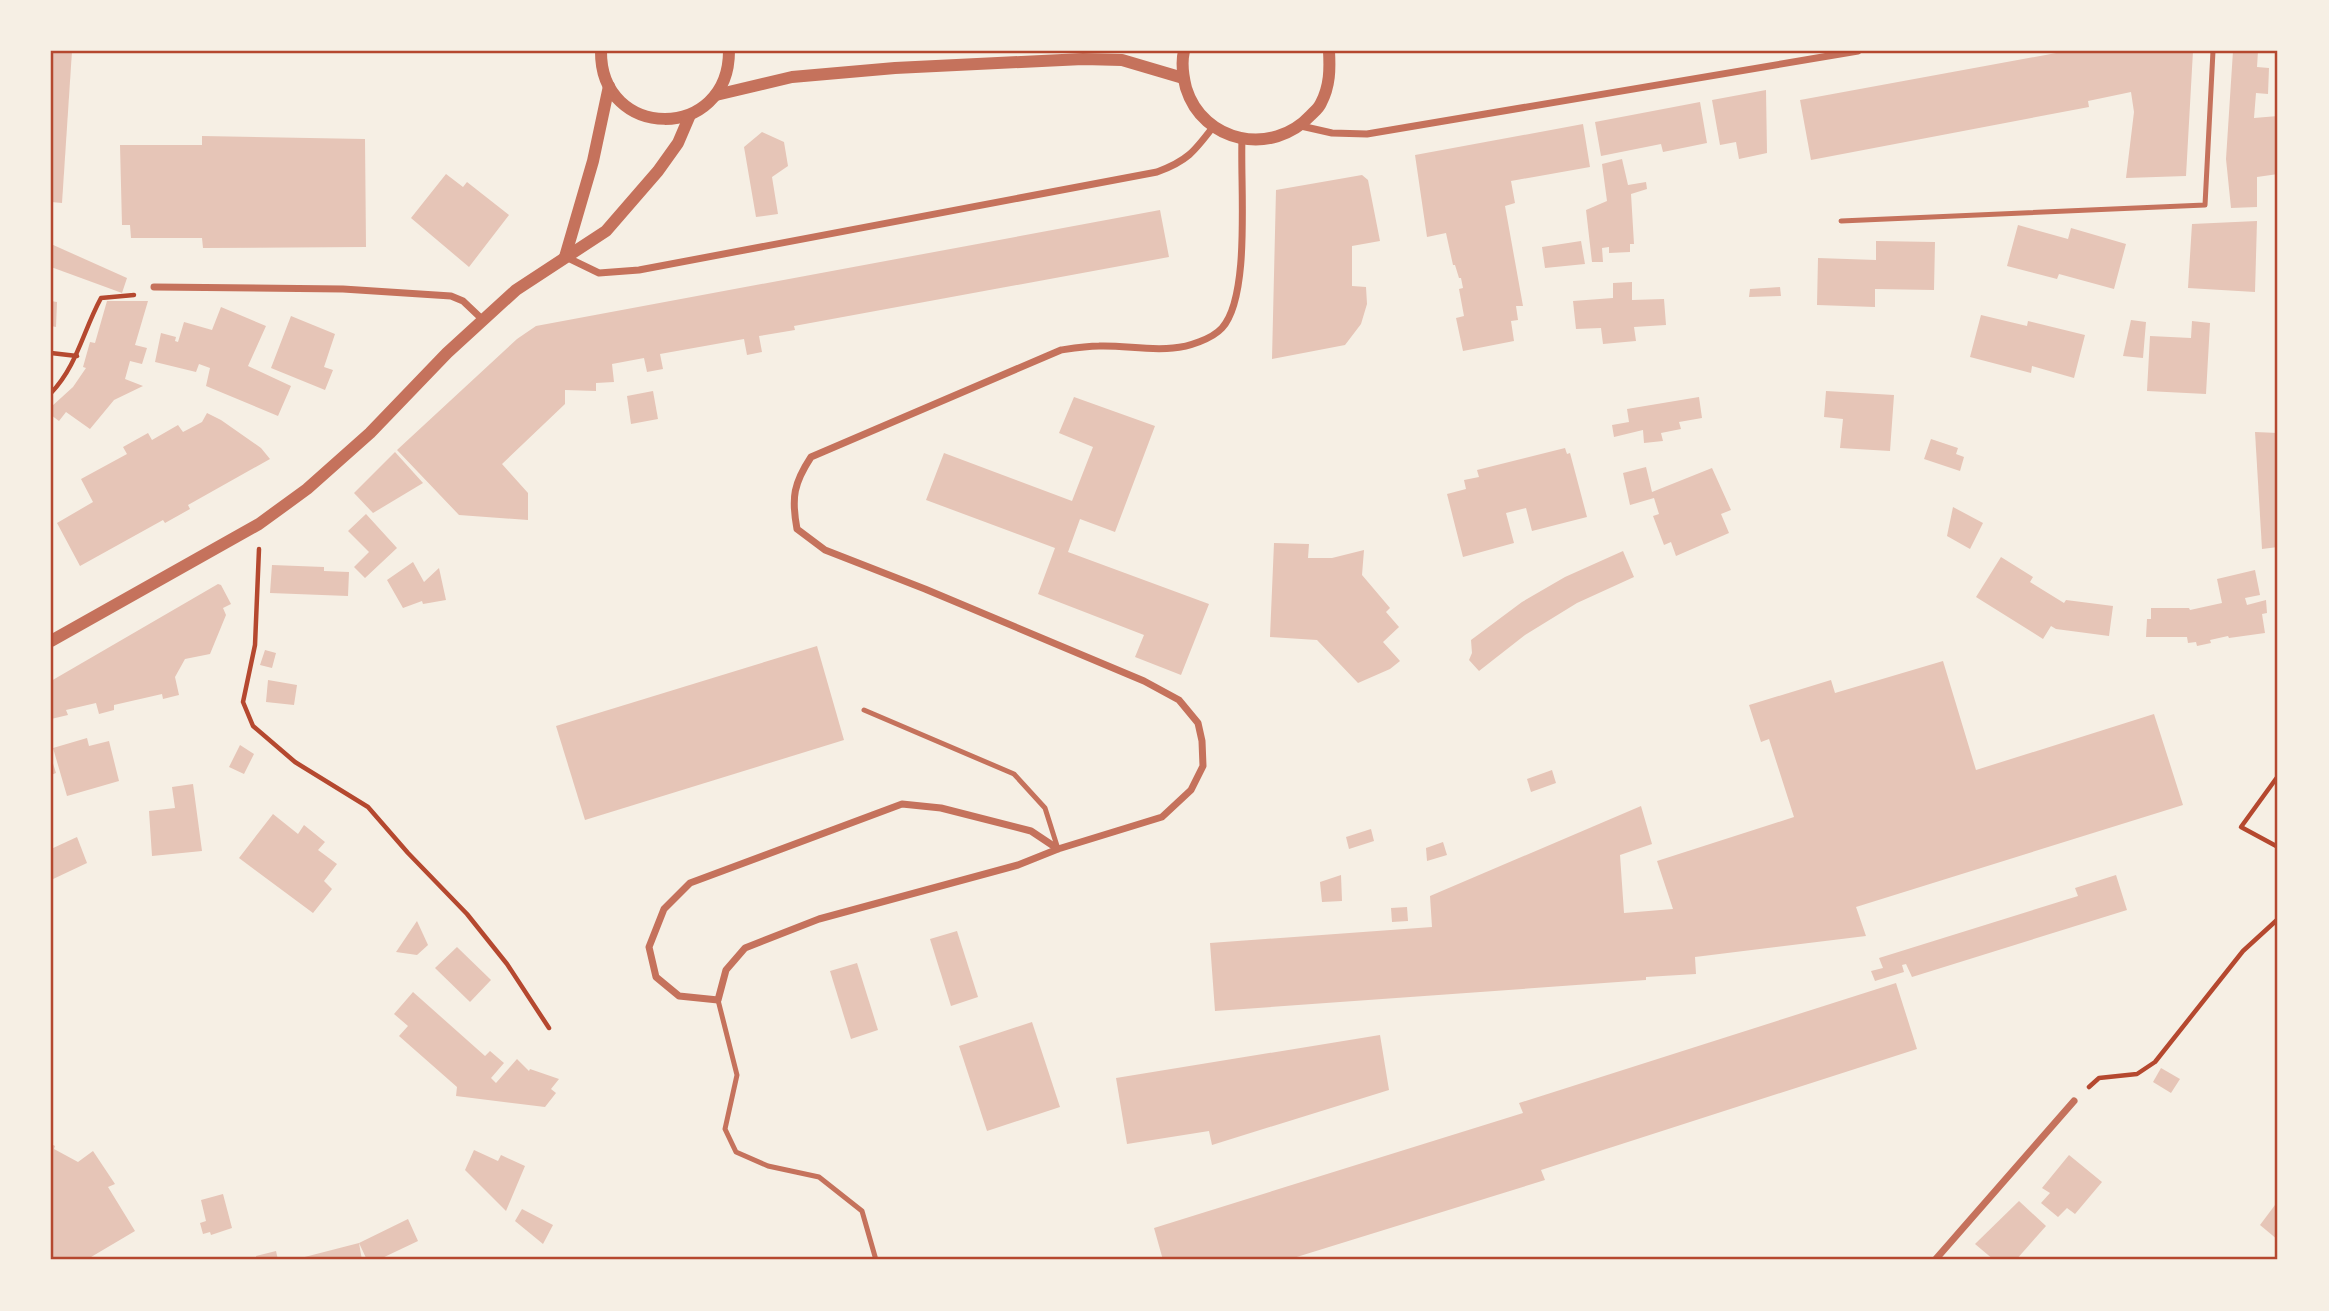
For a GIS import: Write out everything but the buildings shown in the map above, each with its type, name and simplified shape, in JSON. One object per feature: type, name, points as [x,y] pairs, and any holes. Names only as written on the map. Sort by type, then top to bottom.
[{"type":"street","points":[[601,51],[602,70],[620,101],[635,113],[653,119],[672,120],[690,115],[716,95],[725,80],[729,51]]},
{"type":"street","points":[[1184,51],[1183,78],[1189,97],[1199,114],[1213,127],[1242,140],[1263,141],[1283,136],[1301,126],[1321,104],[1330,76],[1329,51]]},
{"type":"street","points":[[1301,126],[1332,133],[1367,134],[1858,51]]},
{"type":"street","points":[[716,95],[792,78],[895,68],[1083,59],[1122,60],[1183,78]]},
{"type":"street","points":[[565,257],[593,161],[609,86]]},
{"type":"street","points":[[51,641],[259,524],[307,489],[370,433],[447,353],[516,290],[607,231],[658,171],[678,143],[690,115]]},
{"type":"street","points":[[565,257],[599,273],[639,270],[1157,172],[1179,164],[1197,148],[1213,127]]},
{"type":"street","points":[[1058,849],[1031,831],[942,808],[902,804],[690,883],[664,909],[649,947],[656,977],[679,996],[718,1000],[726,970],[745,948],[818,919],[1018,865],[1058,849],[1162,817],[1191,790],[1203,766],[1202,741],[1198,723],[1178,700],[1144,681],[825,550],[797,529],[793,506],[797,478],[811,457],[1061,349],[1099,346],[1174,348],[1200,341],[1222,328],[1233,308],[1243,258],[1242,140]]},
{"type":"street","points":[[155,287],[343,289],[451,296],[463,301],[483,320]]},
{"type":"street","points":[[1935,1260],[2074,1101]]},
{"type":"lane","points":[[1841,220],[2205,205],[2213,51]]},
{"type":"lane","points":[[864,710],[1014,774],[1045,808],[1058,849]]},
{"type":"lane","points":[[718,1000],[737,1075],[725,1129],[736,1152],[768,1166],[819,1177],[862,1211],[876,1260]]},
{"type":"path","points":[[51,393],[64,379],[77,356],[101,298],[129,297],[155,287]]},
{"type":"path","points":[[51,353],[77,356]]},
{"type":"path","points":[[259,524],[255,645],[243,702],[253,726],[295,762],[368,807],[475,924],[507,964],[549,1028]]},
{"type":"path","points":[[2278,776],[2241,827],[2278,848]]},
{"type":"path","points":[[2074,1101],[2099,1078],[2137,1074],[2155,1062],[2243,951],[2278,919]]}]
